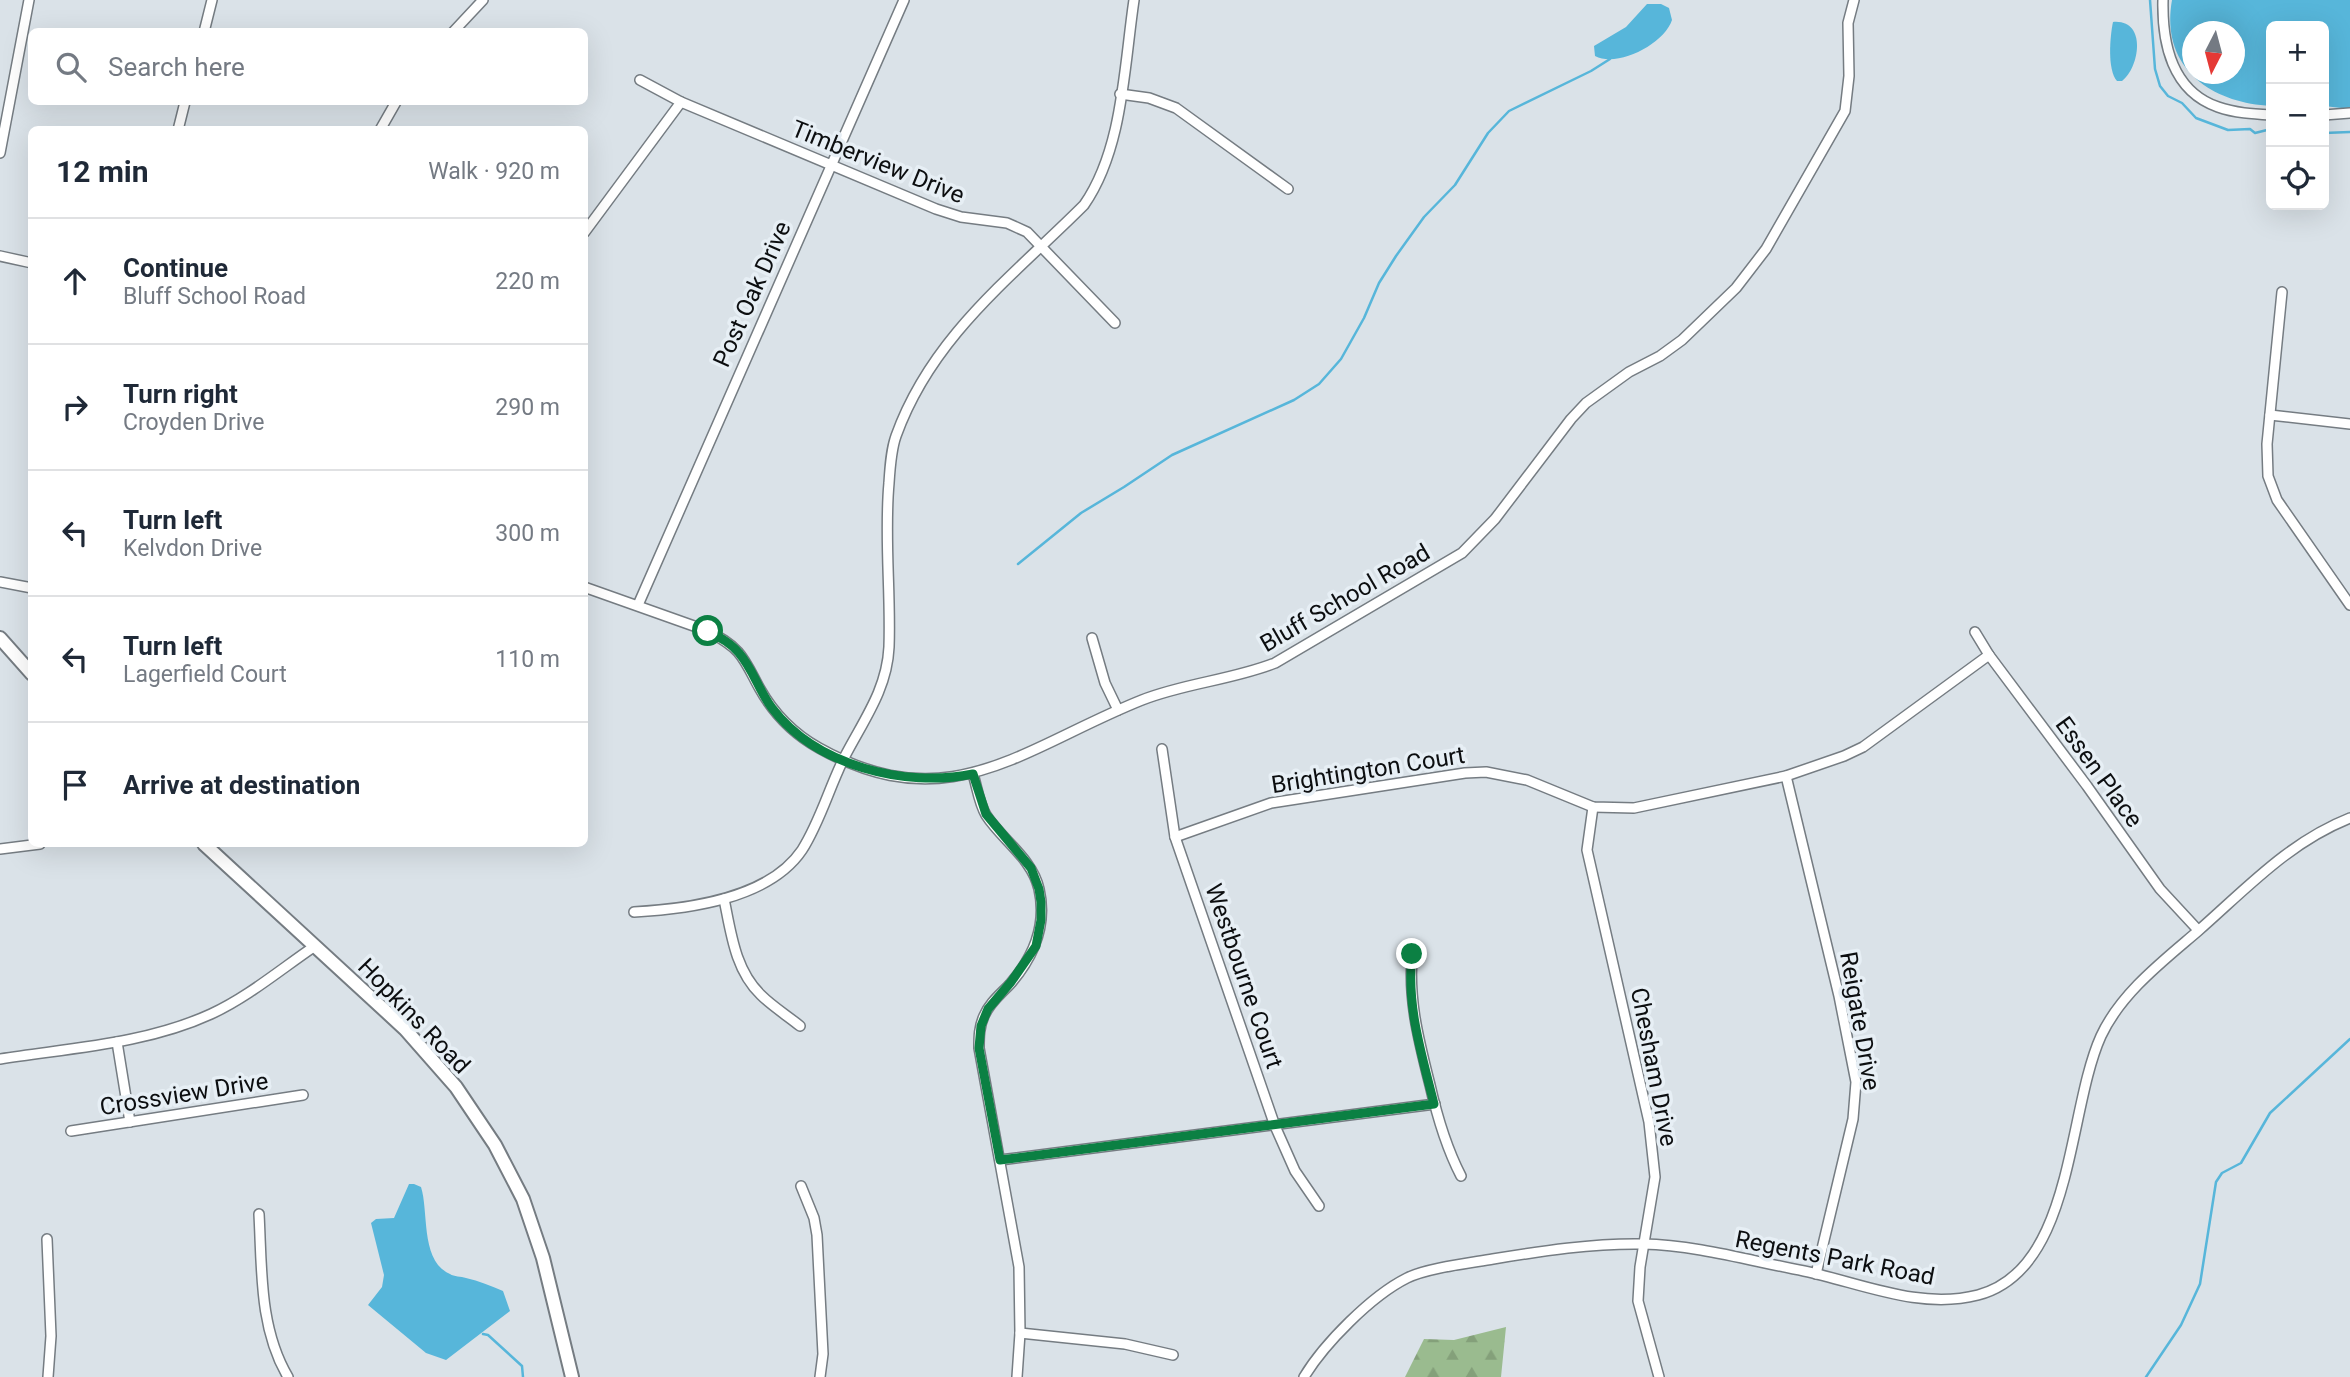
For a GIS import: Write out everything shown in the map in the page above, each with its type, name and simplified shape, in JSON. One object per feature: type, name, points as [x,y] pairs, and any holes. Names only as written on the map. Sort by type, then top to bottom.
[{"type":"main road","points":[[0,638],[28,670]]},
{"type":"main road","name":"Hopkins Road","points":[[207,847],[405,1029],[456,1087],[495,1145],[523,1199],[543,1258],[572,1377]]},
{"type":"street","points":[[0,153],[29,0]]},
{"type":"street","points":[[205,28],[212,0]]},
{"type":"street","name":"Post Oak Drive","points":[[638,605],[904,0]]},
{"type":"street","points":[[634,912],[664,910],[724,899],[766,882],[786,869],[802,850],[844,760],[882,688],[889,648],[887,508],[890,467],[895,440],[910,401],[942,349],[968,318],[1084,205],[1095,189],[1112,150],[1133,0]]},
{"type":"street","name":"Bluff School Road","points":[[588,588],[708,631],[740,653],[761,691],[782,721],[819,748],[844,760],[886,775],[906,778],[953,778],[973,774],[1017,758],[1165,691],[1275,663],[1462,553],[1495,519],[1586,403],[1629,372],[1660,356],[1712,314],[1759,258],[1840,123],[1848,98],[1847,23],[1854,0]]},
{"type":"street","points":[[2163,0],[2169,56],[2182,82],[2214,106],[2243,113],[2266,115]]},
{"type":"street","points":[[456,28],[476,2]]},
{"type":"street","name":"Timberview Drive","points":[[640,80],[681,102],[936,209],[961,217],[1007,223],[1027,232],[1115,323]]},
{"type":"street","points":[[1120,94],[1177,108],[1288,189]]},
{"type":"street","points":[[588,228],[681,102]]},
{"type":"street","points":[[179,126],[184,105]]},
{"type":"street","points":[[382,126],[394,105]]},
{"type":"street","points":[[2329,115],[2350,113]]},
{"type":"street","points":[[0,257],[28,262]]},
{"type":"street","points":[[2282,292],[2267,444],[2268,476],[2277,500],[2350,605]]},
{"type":"street","points":[[2270,415],[2350,424]]},
{"type":"street","points":[[0,582],[28,587]]},
{"type":"street","name":"Essen Place","points":[[1975,632],[2160,890],[2199,930]]},
{"type":"street","points":[[1092,638],[1105,683],[1118,710]]},
{"type":"street","name":"Brightington Court","points":[[1175,837],[1271,803],[1465,773],[1486,772],[1516,777],[1593,807],[1634,808],[1786,776],[1863,747],[1989,655]]},
{"type":"street","name":"Westbourne Court","points":[[1162,749],[1175,837],[1275,1126],[1295,1171],[1319,1206]]},
{"type":"street","points":[[973,774],[986,814],[1031,868],[1041,902],[1036,946],[988,1009],[979,1035],[979,1048],[1019,1267],[1020,1334],[1017,1377]]},
{"type":"street","name":"Reigate Drive","points":[[1786,776],[1839,996],[1856,1082],[1853,1119],[1816,1274]]},
{"type":"street","name":"Chesham Drive","points":[[1593,807],[1587,850],[1652,1149],[1655,1177],[1643,1244],[1638,1301],[1658,1377]]},
{"type":"street","name":"Regents Park Road","points":[[1304,1377],[1321,1352],[1346,1326],[1365,1308],[1408,1277],[1459,1264],[1548,1251],[1643,1244],[1710,1252],[1913,1298],[1959,1298],[1977,1295],[2009,1282],[2032,1258],[2046,1234],[2101,1036],[2119,1006],[2166,958],[2265,870],[2316,833],[2350,818]]},
{"type":"street","points":[[0,849],[28,846]]},
{"type":"street","points":[[724,899],[736,954],[748,979],[761,995],[800,1026]]},
{"type":"street","points":[[0,1059],[117,1042],[163,1032],[214,1013],[236,1001],[315,946]]},
{"type":"street","points":[[1413,947],[1410,974],[1414,1024],[1434,1104],[1451,1157],[1461,1176]]},
{"type":"street","points":[[117,1042],[130,1122]]},
{"type":"street","name":"Crossview Drive","points":[[71,1131],[303,1095]]},
{"type":"street","points":[[1000,1160],[1434,1104]]},
{"type":"street","points":[[801,1186],[814,1218],[817,1236],[823,1353],[820,1377]]},
{"type":"street","points":[[258,1214],[269,1334],[279,1362],[288,1377]]},
{"type":"street","points":[[47,1239],[51,1336],[48,1377]]},
{"type":"street","points":[[1020,1334],[1125,1344],[1173,1355]]},
{"type":"green space","points":[[1506,1327],[1501,1377],[1405,1377],[1424,1339],[1454,1340]]},
{"type":"water","points":[[2172,0],[2350,0],[2350,109],[2329,107],[2329,21],[2266,21],[2266,105],[2228,98],[2203,84],[2245,84],[2245,21],[2182,21],[2182,62],[2174,44],[2170,24]]},
{"type":"water","points":[[1647,4],[1661,4],[1669,8],[1672,20],[1660,37],[1639,52],[1627,56],[1605,59],[1595,56],[1594,46],[1626,27]]},
{"type":"water","points":[[2113,22],[2124,23],[2136,36],[2133,65],[2122,81],[2117,81],[2112,69],[2110,44]]},
{"type":"water","points":[[409,1184],[421,1187],[427,1235],[440,1268],[452,1275],[503,1291],[510,1311],[446,1360],[426,1353],[368,1305],[382,1287],[384,1275],[371,1223],[376,1219],[394,1218]]},
{"type":"waterway","points":[[2150,0],[2155,69],[2160,86],[2168,96],[2182,103],[2196,118],[2228,130],[2250,129],[2255,133],[2266,130]]},
{"type":"waterway","points":[[1018,564],[1081,513],[1172,455],[1294,400],[1319,384],[1341,359],[1364,318],[1379,283],[1396,256],[1424,217],[1455,185],[1488,133],[1509,111],[1610,59]]},
{"type":"waterway","points":[[2329,133],[2350,132]]},
{"type":"waterway","points":[[2146,1377],[2181,1325],[2200,1284],[2216,1182],[2222,1173],[2241,1163],[2270,1113],[2350,1039]]},
{"type":"waterway","points":[[483,1334],[488,1335],[522,1366],[523,1377]]},
{"type":"route","points":[[708,631],[740,653],[761,691],[782,721],[819,748],[886,775],[930,779],[973,774],[986,814],[1031,868],[1041,902],[1036,946],[988,1009],[979,1035],[979,1048],[1000,1160],[1434,1104],[1414,1024],[1410,974],[1412,954]]}]
